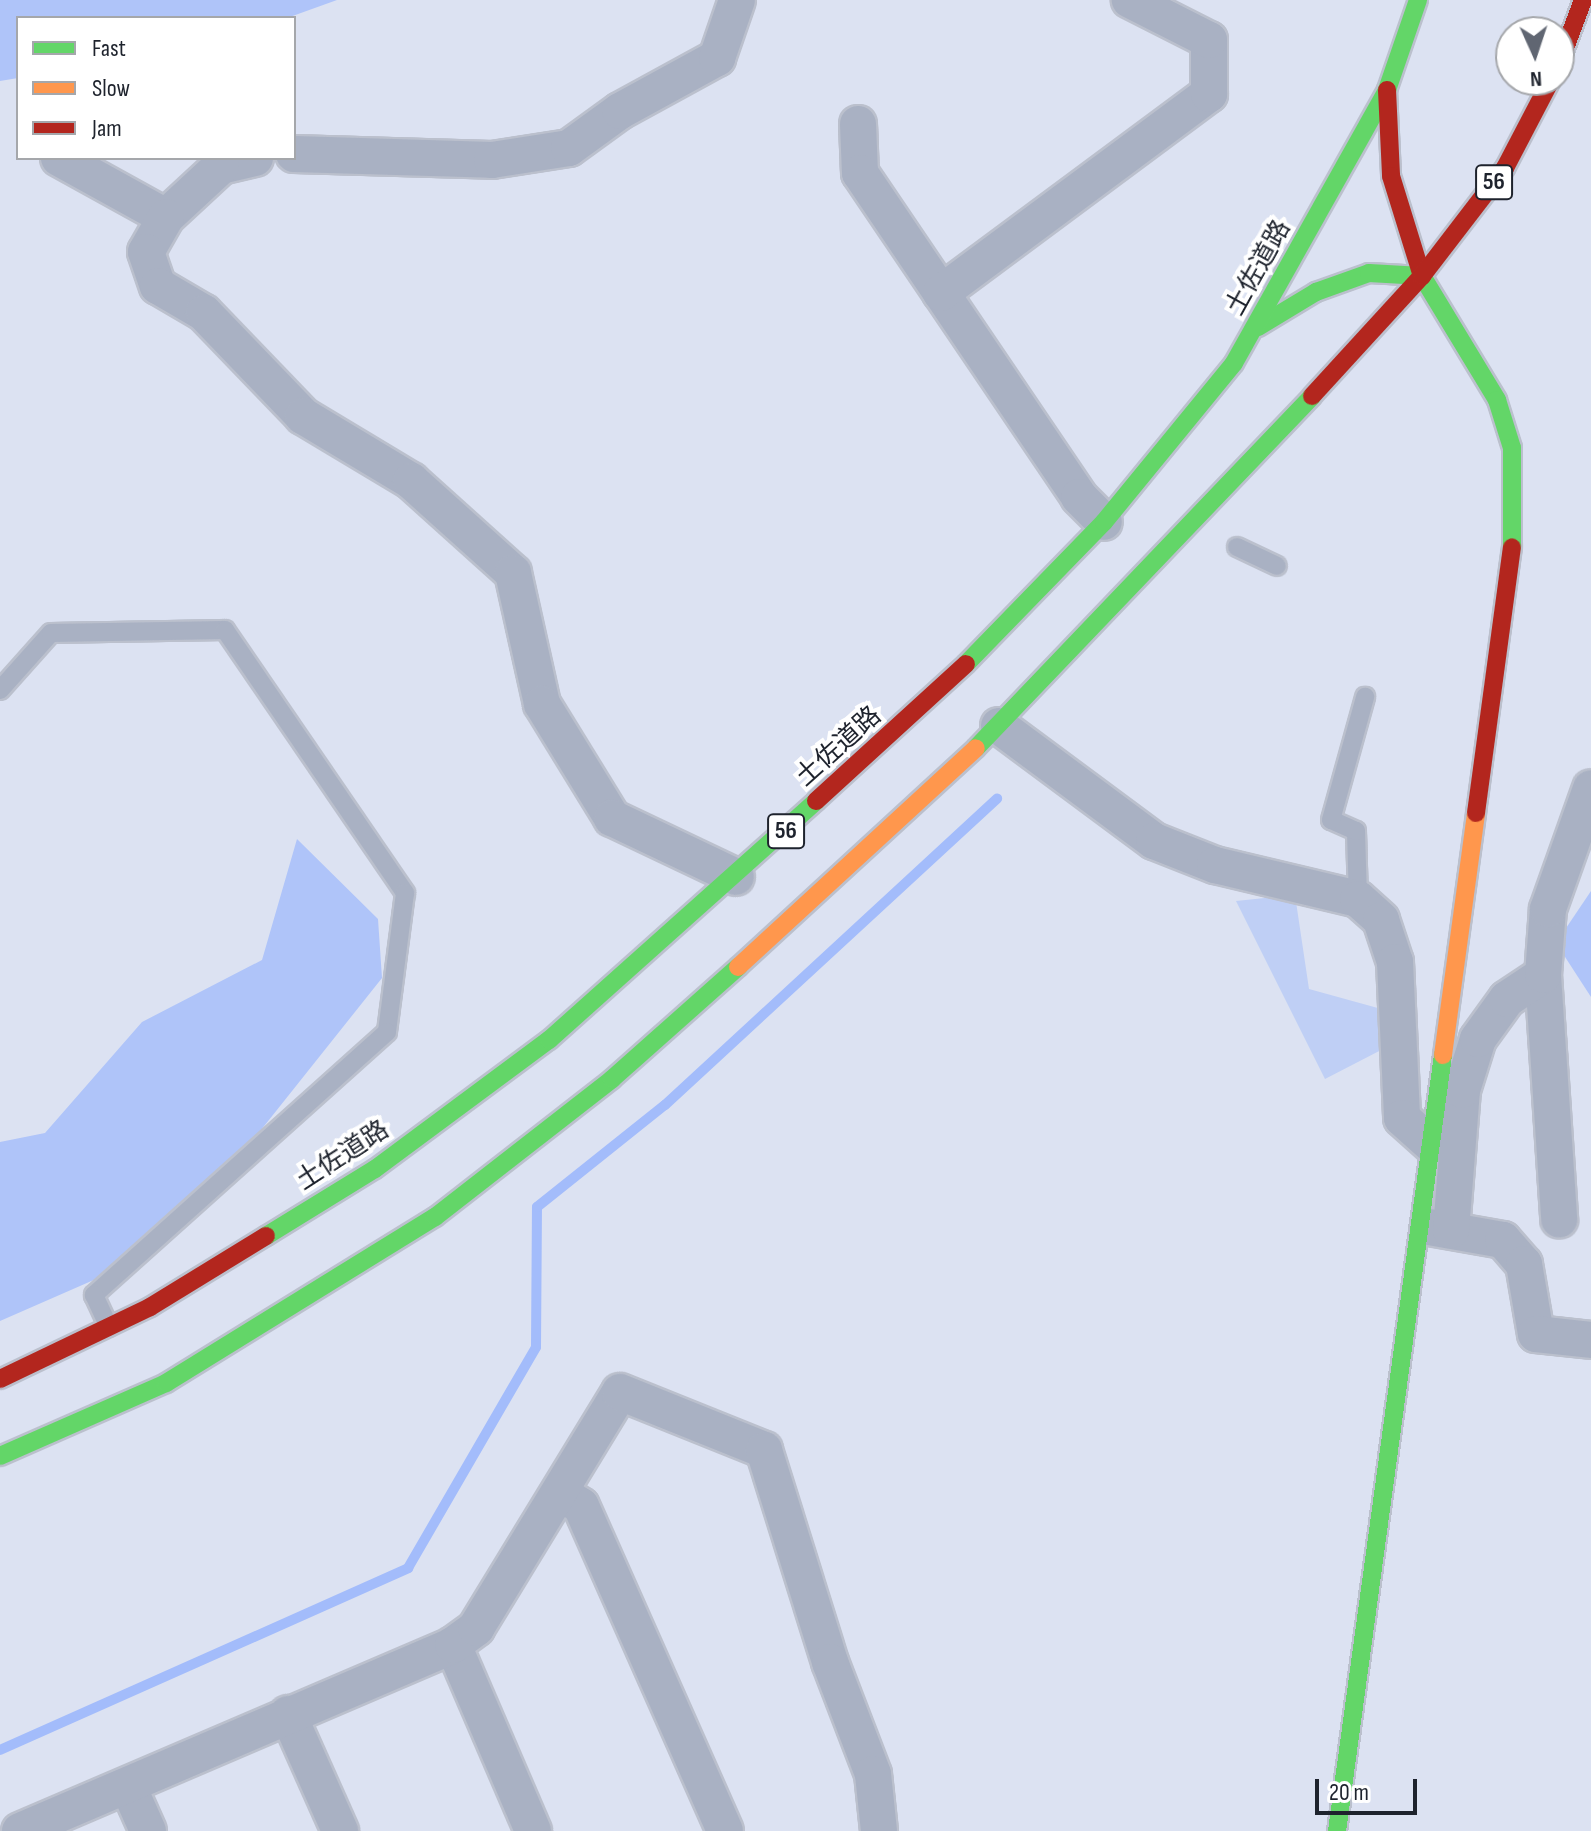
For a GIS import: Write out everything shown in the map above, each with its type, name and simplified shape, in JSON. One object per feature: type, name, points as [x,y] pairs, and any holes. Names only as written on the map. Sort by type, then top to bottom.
[{"type":"main road","name":"56","points":[[1387,90],[1418,0]]},
{"type":"main road","points":[[1575,21],[1583,0]]},
{"type":"main road","points":[[1337,1831],[1436,1228],[1431,1144],[1517,513],[1512,448],[1497,400],[1422,276],[1391,176],[1387,90]]},
{"type":"main road","name":"土佐道路","points":[[0,1379],[109,1327],[375,1169],[549,1040],[736,877],[945,686],[1104,522],[1255,329],[1387,90]]},
{"type":"main road","name":"56","points":[[0,1456],[166,1383],[435,1217],[612,1079],[999,726],[1422,276],[1505,168],[1543,96]]},
{"type":"main road","points":[[1255,329],[1316,292],[1369,273],[1422,276]]},
{"type":"street","points":[[296,154],[492,160],[569,148],[620,111],[717,58],[737,0]]},
{"type":"street","points":[[941,293],[1209,94],[1209,40],[1130,0]]},
{"type":"street","points":[[858,124],[860,173],[1104,522]]},
{"type":"street","points":[[63,160],[166,217]]},
{"type":"street","points":[[246,160],[221,166],[166,217],[146,252],[158,286],[204,313],[303,416],[411,481],[513,573],[542,704],[612,818],[736,877]]},
{"type":"street","points":[[999,726],[1154,841],[1215,865],[1358,899],[1381,920],[1395,962],[1402,1118],[1431,1144]]},
{"type":"street","points":[[1559,1219],[1543,975],[1548,909],[1591,788]]},
{"type":"street","points":[[1543,975],[1507,999],[1478,1039],[1462,1090],[1436,1228],[1503,1240],[1524,1264],[1536,1334],[1591,1340]]},
{"type":"street","points":[[20,1831],[453,1645],[476,1628],[562,1494],[620,1392],[764,1450],[873,1774],[879,1831]]},
{"type":"street","points":[[562,1494],[581,1506],[725,1831]]},
{"type":"street","points":[[453,1645],[533,1831]]},
{"type":"street","points":[[288,1714],[340,1831]]},
{"type":"street","points":[[128,1786],[148,1831]]},
{"type":"lane","points":[[1237,547],[1277,566]]},
{"type":"lane","points":[[0,690],[51,633],[225,630],[405,893],[387,1032],[94,1295],[109,1327]]},
{"type":"lane","points":[[1358,899],[1356,831],[1331,820],[1365,697]]},
{"type":"shaded area","points":[[0,0],[337,0],[293,16],[16,16],[16,78],[0,81]]},
{"type":"shaded area","points":[[297,839],[378,919],[382,978],[230,1169],[96,1279],[0,1321],[0,1142],[45,1133],[142,1022],[262,960]]},
{"type":"shaded area","points":[[1591,891],[1591,997],[1556,943]]},
{"type":"shaded area","points":[[1295,895],[1309,989],[1385,1010],[1385,1048],[1325,1079],[1236,901]]},
{"type":"waterway","points":[[0,1750],[408,1568],[536,1347],[537,1207],[665,1105],[997,799]]},
{"type":"traffic: fast","points":[[966,664],[1104,522],[1234,363],[1387,90],[1418,0]]},
{"type":"traffic: fast","points":[[1258,327],[1316,292],[1369,273],[1422,276]]},
{"type":"traffic: fast","points":[[1422,276],[1497,400],[1512,448],[1512,547]]},
{"type":"traffic: fast","points":[[976,748],[1312,396]]},
{"type":"traffic: fast","points":[[266,1236],[375,1169],[549,1040],[816,801]]},
{"type":"traffic: fast","points":[[0,1456],[166,1383],[435,1217],[612,1079],[738,967]]},
{"type":"traffic: fast","points":[[1337,1831],[1443,1055]]},
{"type":"traffic: slow","points":[[738,967],[976,748]]},
{"type":"traffic: slow","points":[[1443,1055],[1476,813]]},
{"type":"traffic: jam","points":[[1575,21],[1583,0]]},
{"type":"traffic: jam","points":[[1387,90],[1391,176],[1422,276]]},
{"type":"traffic: jam","points":[[1312,396],[1422,276],[1505,168],[1543,96]]},
{"type":"traffic: jam","points":[[1476,813],[1512,547]]},
{"type":"traffic: jam","points":[[816,801],[966,664]]},
{"type":"traffic: jam","points":[[0,1379],[150,1307],[266,1236]]}]
